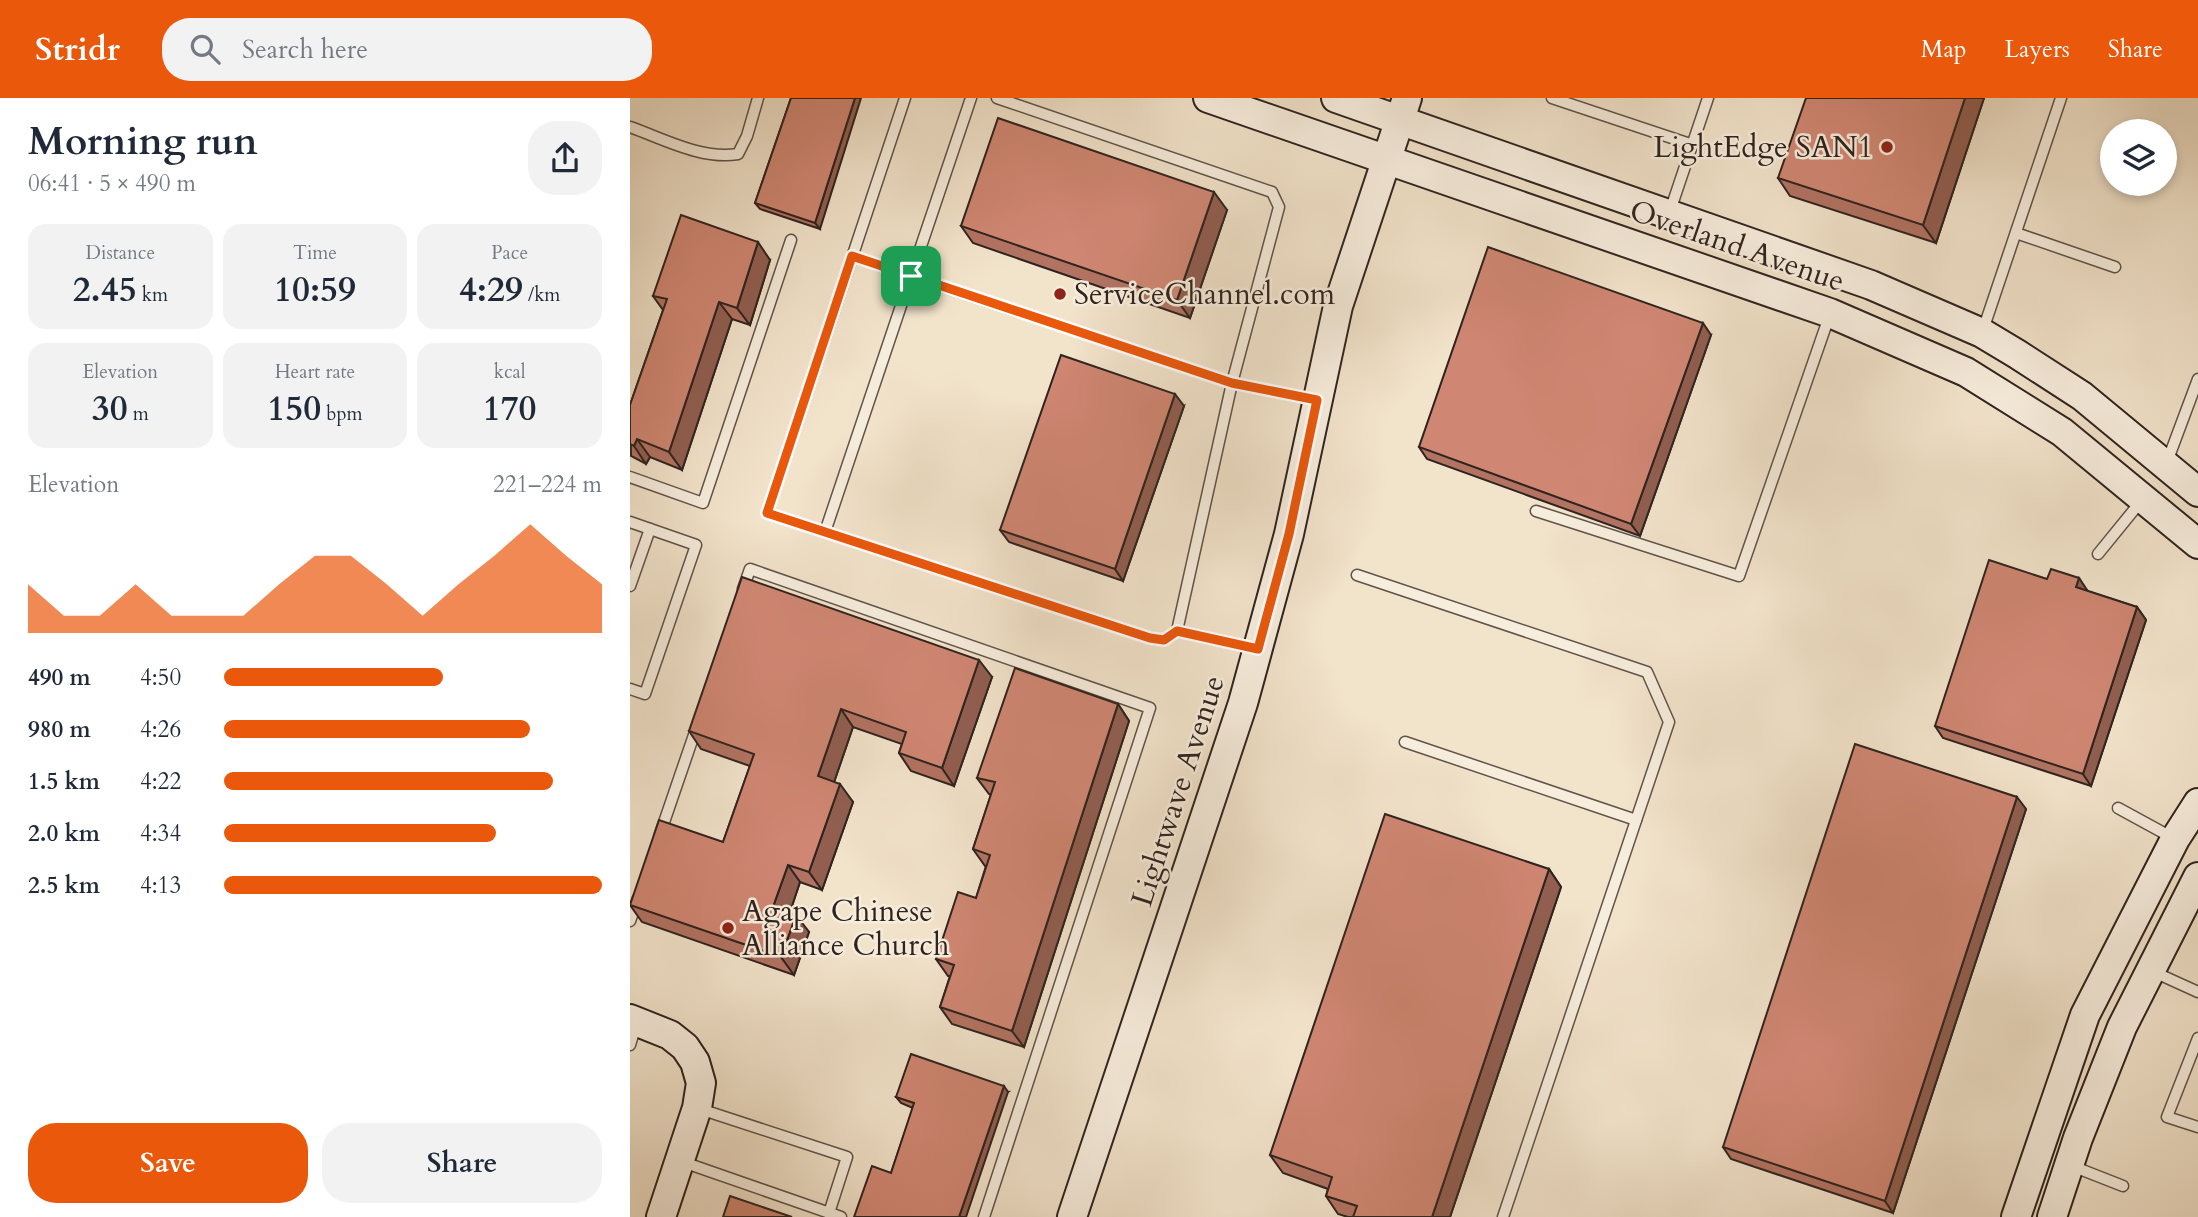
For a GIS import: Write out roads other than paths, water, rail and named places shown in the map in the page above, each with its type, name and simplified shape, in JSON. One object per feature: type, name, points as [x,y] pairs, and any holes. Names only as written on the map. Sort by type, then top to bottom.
[{"type":"street","name":"Overland Avenue","points":[[1208,98],[1830,313],[1966,372],[2062,432],[2198,544]]},
{"type":"street","name":"Overland Avenue","points":[[1336,98],[1403,109],[1669,214],[1871,285],[1982,333],[2081,396],[2198,492]]},
{"type":"street","name":"Lightwave Avenue","points":[[1072,1217],[1243,704],[1289,534],[1338,306],[1403,109]]},
{"type":"street","points":[[2016,1217],[2085,1015],[2175,839],[2198,803]]},
{"type":"street","points":[[2052,1217],[2122,1027],[2198,877]]},
{"type":"street","points":[[632,1029],[670,1035],[685,1048],[695,1062],[701,1083],[696,1108],[661,1217]]},
{"type":"lane","points":[[630,127],[707,154],[738,154],[747,136],[758,98]]},
{"type":"lane","points":[[905,98],[767,513],[1150,638],[1164,640],[1177,631],[1232,383],[1279,207],[1272,192],[997,98]]},
{"type":"lane","points":[[825,532],[971,98]]},
{"type":"lane","points":[[1552,98],[1693,145]]},
{"type":"lane","points":[[1669,214],[1708,98]]},
{"type":"lane","points":[[1982,333],[2061,98]]},
{"type":"lane","points":[[2016,233],[2115,267]]},
{"type":"lane","points":[[630,477],[703,503],[791,240]]},
{"type":"lane","points":[[852,256],[1232,383],[1317,400]]},
{"type":"lane","points":[[1536,511],[1738,576],[1830,313]]},
{"type":"lane","points":[[2165,465],[2198,379]]},
{"type":"lane","points":[[2098,554],[2142,500]]},
{"type":"lane","points":[[630,522],[696,545],[645,694],[630,689]]},
{"type":"lane","points":[[630,586],[650,529]]},
{"type":"lane","points":[[741,594],[750,569],[1150,708],[984,1217]]},
{"type":"lane","points":[[1357,576],[1647,672],[1668,722],[1503,1217]]},
{"type":"lane","points":[[1177,631],[1258,649]]},
{"type":"lane","points":[[656,846],[699,718]]},
{"type":"lane","points":[[1405,742],[1636,820]]},
{"type":"lane","points":[[2118,808],[2175,839]]},
{"type":"lane","points":[[630,921],[643,884]]},
{"type":"lane","points":[[2151,970],[2198,992]]},
{"type":"lane","points":[[2198,1038],[2167,1117],[2198,1127]]},
{"type":"lane","points":[[696,1108],[847,1157],[829,1213]]},
{"type":"lane","points":[[679,1161],[841,1217]]},
{"type":"lane","points":[[2069,1165],[2123,1186]]},
{"type":"place","name":"LightEdge SAN1","points":[[1887,147]]},
{"type":"place","name":"ServiceChannel.com","points":[[1060,294]]},
{"type":"place","name":"Agape Chinese Alliance Church","points":[[728,928]]}]
